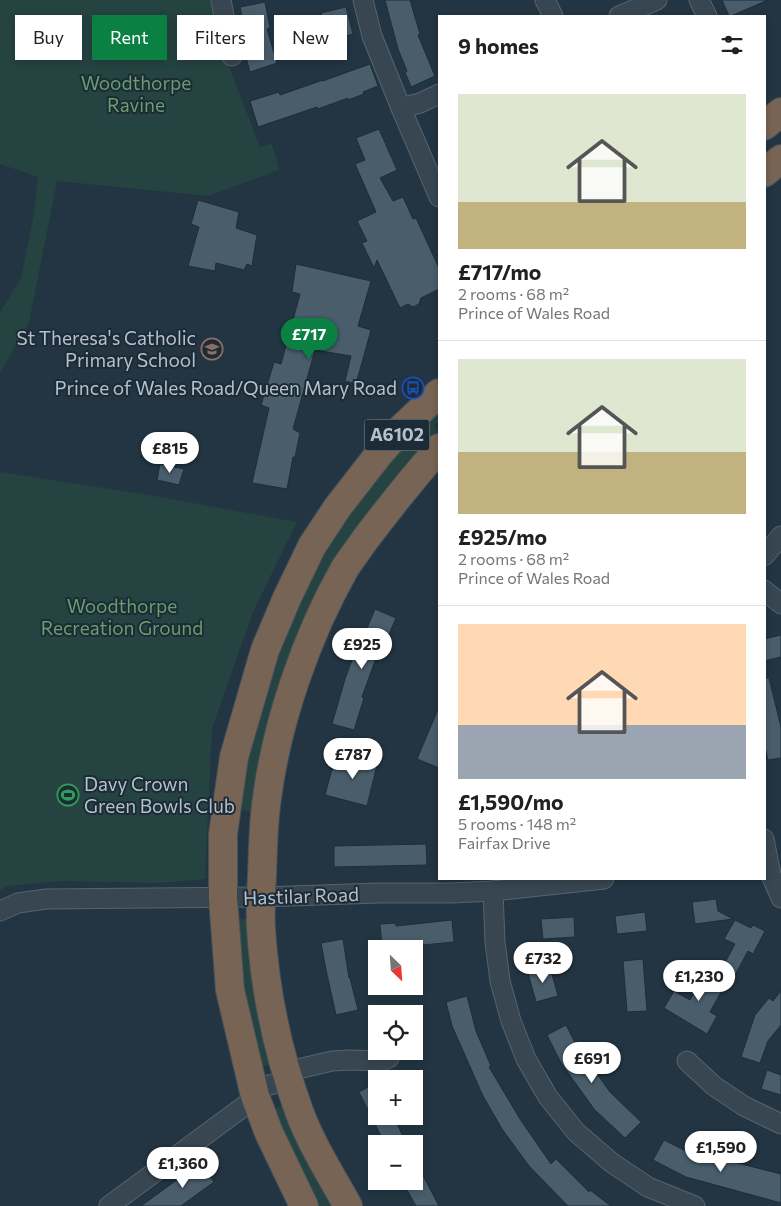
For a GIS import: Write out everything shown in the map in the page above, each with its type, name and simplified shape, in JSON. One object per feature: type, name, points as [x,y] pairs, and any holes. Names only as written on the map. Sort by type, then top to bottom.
[{"type":"highway","points":[[766,124],[781,110]]},
{"type":"highway","points":[[766,172],[781,159]]},
{"type":"highway","name":"A6102","points":[[304,1206],[255,1096],[230,990],[223,898],[224,834],[234,757],[265,650],[312,546],[336,508],[358,480],[401,430],[438,394]]},
{"type":"highway","name":"A6102","points":[[348,1206],[312,1140],[299,1111],[288,1077],[267,987],[261,928],[261,897],[267,795],[283,721],[294,683],[324,609],[346,567],[386,512],[438,449]]},
{"type":"street","points":[[221,0],[224,15]]},
{"type":"street","points":[[363,0],[372,36],[438,195]]},
{"type":"street","points":[[545,0],[552,15]]},
{"type":"street","points":[[621,15],[657,0]]},
{"type":"street","points":[[699,0],[706,15]]},
{"type":"street","points":[[401,108],[438,94]]},
{"type":"street","points":[[766,107],[781,110]]},
{"type":"street","points":[[766,554],[781,536]]},
{"type":"street","points":[[766,592],[781,604]]},
{"type":"street","points":[[769,849],[771,876],[781,898]]},
{"type":"street","name":"Hastilar Road","points":[[0,911],[18,903],[46,899],[261,897],[379,893],[452,886],[493,891],[595,880]]},
{"type":"street","points":[[493,891],[495,942],[500,982],[511,1021],[526,1059],[548,1097],[576,1132],[612,1163],[648,1187],[695,1206]]},
{"type":"street","points":[[108,1206],[247,1104],[262,1087],[281,1082],[298,1069],[332,1061],[384,1060]]},
{"type":"street","points":[[687,1061],[714,1086],[744,1106],[781,1124]]},
{"type":"green space","name":"Woodthorpe Ravine","points":[[0,0],[212,0],[215,15],[177,15],[177,60],[226,60],[260,147],[272,144],[279,170],[208,196],[57,181],[29,322],[0,373],[0,312],[21,278],[34,213],[38,177],[0,164]]},
{"type":"green space","points":[[438,407],[438,422],[434,426],[438,433],[391,483],[349,541],[254,812],[236,809],[260,697],[318,559],[353,501]]},
{"type":"green space","name":"Woodthorpe Recreation Ground","points":[[0,472],[149,495],[297,522],[253,612],[212,728],[205,879],[161,883],[62,881],[8,886],[0,890]]},
{"type":"green space","points":[[233,919],[252,919],[274,1064],[256,1068]]},
{"type":"green space","points":[[288,1103],[337,1206],[314,1206],[270,1111]]},
{"type":"building","points":[[385,0],[410,0],[420,34],[418,35],[435,76],[411,87],[398,49]]},
{"type":"building","points":[[722,0],[768,0],[733,15],[729,15]]},
{"type":"building","points":[[265,2],[270,28],[267,29],[274,53],[274,60],[277,63],[250,72],[247,60],[264,60],[264,15],[242,15],[240,7]]},
{"type":"building","points":[[346,7],[353,34],[347,36],[347,15],[322,15],[321,13]]},
{"type":"building","points":[[370,64],[378,86],[363,92],[364,94],[318,109],[317,107],[258,127],[250,101],[279,92],[280,95]]},
{"type":"building","points":[[379,129],[397,170],[380,178],[393,201],[403,197],[413,219],[416,218],[438,266],[438,290],[421,298],[419,304],[413,307],[408,304],[400,308],[377,260],[374,268],[362,243],[367,241],[357,221],[376,212],[355,164],[365,160],[356,138]]},
{"type":"building","points":[[198,200],[239,212],[236,228],[257,235],[252,266],[247,264],[244,270],[216,263],[215,271],[188,266],[199,227],[191,224]]},
{"type":"building","points":[[296,264],[371,281],[358,326],[371,330],[356,384],[345,381],[351,356],[315,350],[293,429],[300,433],[287,489],[252,483],[269,408],[261,405],[274,362],[281,364],[300,294],[292,292]]},
{"type":"building","points":[[160,464],[184,469],[179,485],[157,480]]},
{"type":"building","points":[[375,609],[396,618],[384,646],[381,645],[362,697],[364,698],[354,730],[332,724],[356,649],[358,650]]},
{"type":"building","points":[[781,635],[781,657],[766,661],[766,639]]},
{"type":"building","points":[[766,678],[769,678],[781,727],[781,758],[768,760],[766,751]]},
{"type":"building","points":[[438,709],[438,768],[417,759]]},
{"type":"building","points":[[366,754],[379,757],[367,806],[325,795],[335,758],[363,765]]},
{"type":"building","points":[[426,844],[427,865],[334,867],[334,846]]},
{"type":"building","points":[[716,899],[718,911],[733,919],[695,924],[692,902]]},
{"type":"building","points":[[645,912],[647,931],[617,934],[615,916]]},
{"type":"building","points":[[574,917],[575,937],[543,939],[541,919]]},
{"type":"building","points":[[452,920],[454,942],[423,945],[423,940],[381,940],[380,924],[396,923],[396,926]]},
{"type":"building","points":[[735,920],[751,928],[753,925],[765,931],[753,954],[748,951],[734,977],[721,970],[735,944],[724,939]]},
{"type":"building","points":[[343,939],[349,978],[358,1010],[336,1015],[321,943]]},
{"type":"building","points":[[643,959],[647,1011],[627,1012],[623,961]]},
{"type":"building","points":[[550,967],[558,996],[536,1002],[528,973]]},
{"type":"building","points":[[709,967],[729,978],[710,1012],[717,1016],[707,1034],[664,1008],[674,991],[690,1000]]},
{"type":"building","points":[[781,991],[781,1025],[768,1041],[760,1063],[741,1057],[755,1015],[769,998],[773,1001]]},
{"type":"building","points":[[467,996],[476,1031],[491,1066],[489,1067],[520,1119],[551,1164],[556,1159],[589,1192],[590,1190],[611,1206],[568,1206],[529,1166],[502,1129],[483,1096],[452,1026],[446,1002]]},
{"type":"building","points":[[566,1025],[587,1066],[590,1064],[610,1092],[641,1122],[625,1138],[594,1109],[561,1063],[547,1035]]},
{"type":"building","points":[[767,1070],[781,1075],[781,1095],[761,1089]]},
{"type":"building","points":[[368,1087],[368,1110],[359,1092]]},
{"type":"building","points":[[376,1125],[398,1125],[402,1134],[402,1135],[380,1135]]},
{"type":"building","points":[[664,1140],[704,1160],[706,1155],[781,1174],[781,1203],[686,1177],[653,1160]]},
{"type":"building","points":[[200,1163],[214,1182],[181,1206],[141,1206]]},
{"type":"building","points":[[423,1175],[439,1206],[416,1206],[407,1190],[423,1190]]},
{"type":"place","name":"St Theresa's Catholic Primary School","points":[[212,349]]},
{"type":"place","name":"Prince of Wales Road/Queen Mary Road","points":[[413,388]]},
{"type":"place","name":"Davy Crown Green Bowls Club","points":[[68,795]]}]
